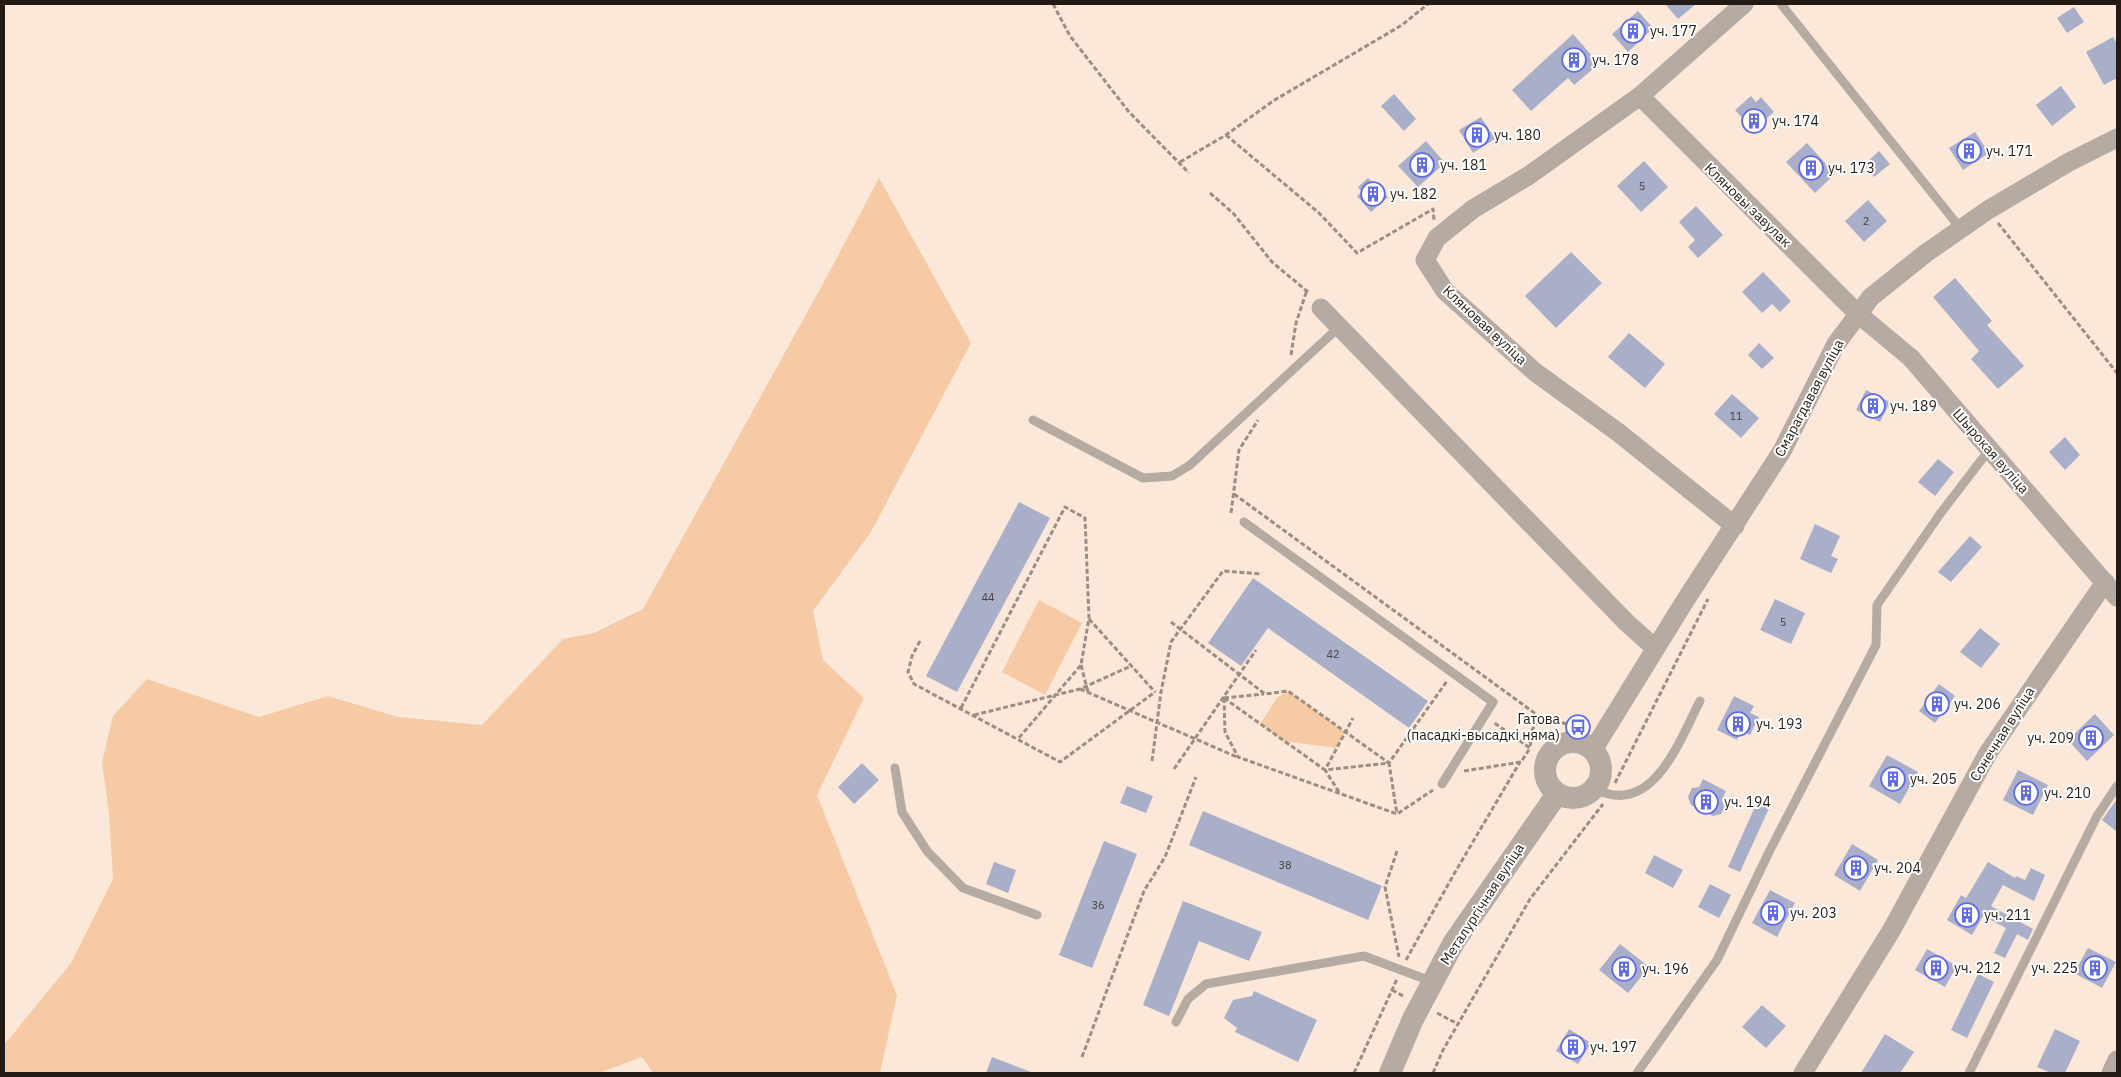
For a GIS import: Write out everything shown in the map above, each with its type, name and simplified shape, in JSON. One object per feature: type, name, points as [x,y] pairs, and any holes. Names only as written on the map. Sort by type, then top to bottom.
[{"type":"street","name":"Кляновая вуліца","points":[[1735,526],[1619,433],[1535,372],[1445,291],[1425,260],[1437,238],[1473,209],[1536,171],[1640,96],[1744,4]]},
{"type":"street","name":"Кляновы завулак","points":[[1640,96],[1857,313]]},
{"type":"street","name":"Смарагдавая вуліца","points":[[1585,746],[1655,648],[1735,526],[1782,450],[1832,351],[1857,313],[1871,296],[1988,210],[2061,167],[2117,138]]},
{"type":"street","points":[[1320,308],[1627,622],[1655,648]]},
{"type":"street","name":"Шырокая вуліца","points":[[1857,313],[1911,358],[2117,597]]},
{"type":"street","name":"Сонечная вуліца","points":[[1803,1073],[1891,931],[1988,753],[2105,582]]},
{"type":"street","points":[[1565,743],[1585,746],[1602,765],[1601,793],[1576,799],[1557,794],[1548,784],[1544,772],[1546,760],[1554,749],[1565,743]]},
{"type":"street","name":"Металургічная вуліца","points":[[1390,1073],[1454,942],[1557,794]]},
{"type":"street","points":[[2111,1073],[2117,1060]]},
{"type":"lane","points":[[1781,4],[1961,229]]},
{"type":"lane","points":[[1033,420],[1142,478],[1172,476],[1190,465],[1339,327]]},
{"type":"lane","points":[[1636,1073],[1717,960],[1770,850],[1876,645],[1876,605],[1940,514],[1989,450]]},
{"type":"lane","points":[[1244,522],[1493,702],[1442,784]]},
{"type":"lane","points":[[1601,793],[1629,794],[1641,790],[1663,771],[1700,701]]},
{"type":"lane","points":[[895,768],[902,812],[933,857],[963,888],[1037,915]]},
{"type":"lane","points":[[1969,1073],[2097,816],[2117,786]]},
{"type":"lane","points":[[1176,1022],[1188,999],[1206,984],[1364,956],[1433,983]]},
{"type":"path","points":[[1053,4],[1070,36],[1129,112],[1189,173]]},
{"type":"path","points":[[1180,162],[1226,135],[1273,101],[1402,25],[1428,4]]},
{"type":"path","points":[[1226,135],[1319,213],[1357,253],[1433,209],[1437,238]]},
{"type":"path","points":[[1210,193],[1233,213],[1272,262],[1307,290],[1320,308]]},
{"type":"path","points":[[1988,210],[2117,373]]},
{"type":"path","points":[[1234,494],[1540,717],[1578,727],[1585,746]]},
{"type":"path","points":[[961,708],[1065,507],[1085,518],[1089,618],[1080,665],[1088,692]]},
{"type":"path","points":[[1152,761],[1156,722],[1171,642],[1223,571],[1262,574]]},
{"type":"path","points":[[1433,1073],[1443,1050],[1530,899],[1601,793],[1711,593]]},
{"type":"path","points":[[1089,618],[1155,692]]},
{"type":"path","points":[[1171,622],[1265,694]]},
{"type":"path","points":[[920,641],[912,656],[908,672],[914,684],[1060,762],[1155,692],[1161,692]]},
{"type":"path","points":[[1174,769],[1256,650]]},
{"type":"path","points":[[1018,739],[1080,665]]},
{"type":"path","points":[[973,715],[1080,689],[1131,666]]},
{"type":"path","points":[[1396,814],[1389,763],[1453,673]]},
{"type":"path","points":[[1080,689],[1238,757],[1396,814]]},
{"type":"path","points":[[1224,698],[1288,691],[1389,763]]},
{"type":"path","points":[[1224,698],[1225,732],[1238,757]]},
{"type":"path","points":[[1224,698],[1325,770],[1339,793]]},
{"type":"path","points":[[1484,716],[1530,748]]},
{"type":"path","points":[[1354,1073],[1401,970],[1454,874],[1530,748],[1532,730],[1540,717]]},
{"type":"path","points":[[1325,770],[1353,718]]},
{"type":"path","points":[[1396,814],[1461,772],[1521,762]]},
{"type":"path","points":[[1325,770],[1389,763]]},
{"type":"path","points":[[1082,1057],[1144,891],[1165,858],[1196,777]]},
{"type":"path","points":[[1397,851],[1385,887],[1401,970]]},
{"type":"shaded area","points":[[879,178],[971,343],[871,532],[813,611],[823,660],[864,698],[817,795],[897,995],[880,1073],[653,1073],[642,1057],[599,1073],[4,1073],[4,1045],[71,963],[113,879],[109,813],[102,762],[113,716],[147,679],[259,717],[328,696],[398,717],[482,725],[563,639],[594,633],[643,609],[824,282]]},
{"type":"shaded area","points":[[1039,600],[1082,623],[1045,695],[1002,672]]},
{"type":"shaded area","points":[[1288,691],[1345,732],[1336,748],[1284,741],[1260,724],[1277,698]]},
{"type":"building","points":[[1665,4],[1696,4],[1678,19]]},
{"type":"building","points":[[2074,7],[2084,22],[2067,33],[2057,18]]},
{"type":"building","name":"уч. 177","points":[[1638,11],[1653,28],[1628,52],[1612,34]]},
{"type":"building","points":[[1573,34],[1599,64],[1574,85],[1568,78],[1531,111],[1512,90]]},
{"type":"building","points":[[2113,37],[2117,44],[2117,78],[2104,85],[2086,52]]},
{"type":"building","points":[[2061,86],[2076,107],[2052,126],[2036,105]]},
{"type":"building","points":[[1394,94],[1416,119],[1404,131],[1381,106]]},
{"type":"building","name":"уч. 174","points":[[1751,96],[1756,102],[1761,97],[1774,112],[1753,130],[1735,110]]},
{"type":"building","name":"уч. 180","points":[[1481,117],[1495,139],[1473,153],[1459,130]]},
{"type":"building","name":"уч. 171","points":[[1975,132],[1989,153],[1963,170],[1949,148]]},
{"type":"building","name":"уч. 181","points":[[1426,141],[1445,163],[1418,187],[1398,166]]},
{"type":"building","name":"уч. 173","points":[[1807,143],[1835,174],[1815,193],[1786,162]]},
{"type":"building","points":[[1879,151],[1890,164],[1874,177],[1864,165]]},
{"type":"building","points":[[1644,161],[1668,187],[1641,212],[1617,186]]},
{"type":"building","name":"уч. 182","points":[[1368,178],[1388,197],[1371,212],[1357,196],[1362,192],[1358,187]]},
{"type":"building","points":[[1868,200],[1887,221],[1864,242],[1845,221]]},
{"type":"building","points":[[1696,206],[1723,235],[1698,258],[1688,247],[1695,240],[1679,222]]},
{"type":"building","points":[[1571,252],[1602,283],[1556,328],[1525,296]]},
{"type":"building","points":[[1763,272],[1791,301],[1780,312],[1772,304],[1762,313],[1742,292]]},
{"type":"building","points":[[1955,278],[1992,321],[1987,325],[2024,366],[1998,389],[1971,359],[1979,351],[1933,297]]},
{"type":"building","points":[[1629,333],[1665,364],[1645,388],[1608,357]]},
{"type":"building","points":[[1759,343],[1774,358],[1762,369],[1748,355]]},
{"type":"building","name":"уч. 189","points":[[1866,390],[1890,402],[1880,422],[1856,410]]},
{"type":"building","points":[[1732,394],[1759,418],[1741,438],[1714,414]]},
{"type":"building","points":[[2065,437],[2080,455],[2065,470],[2049,452]]},
{"type":"building","points":[[1938,459],[1954,472],[1935,496],[1918,482]]},
{"type":"building","points":[[1019,502],[1050,518],[957,692],[926,676]]},
{"type":"building","points":[[1815,524],[1840,536],[1831,556],[1838,559],[1831,573],[1800,559]]},
{"type":"building","points":[[1970,536],[1982,547],[1951,582],[1938,572]]},
{"type":"building","points":[[1253,578],[1428,701],[1409,728],[1268,628],[1241,666],[1208,643]]},
{"type":"building","points":[[1775,599],[1805,613],[1791,644],[1760,630]]},
{"type":"building","points":[[1980,628],[2000,644],[1981,668],[1960,652]]},
{"type":"building","name":"уч. 206","points":[[1939,684],[1955,696],[1935,723],[1919,711]]},
{"type":"building","name":"уч. 193","points":[[1734,696],[1754,706],[1750,713],[1759,717],[1750,735],[1741,731],[1737,740],[1717,730]]},
{"type":"building","name":"уч. 209","points":[[2095,714],[2114,735],[2087,761],[2068,740]]},
{"type":"building","name":"уч. 205","points":[[1887,755],[1918,772],[1900,804],[1869,786]]},
{"type":"building","points":[[862,763],[879,780],[854,804],[838,787]]},
{"type":"building","name":"уч. 210","points":[[2018,770],[2048,785],[2033,815],[2003,800]]},
{"type":"building","name":"уч. 194","points":[[1703,779],[1726,791],[1722,800],[1725,807],[1721,814],[1713,816],[1691,805],[1688,797],[1692,788],[1699,787]]},
{"type":"building","points":[[1127,786],[1153,796],[1146,813],[1120,803]]},
{"type":"building","points":[[1759,798],[1771,804],[1740,872],[1728,867]]},
{"type":"building","points":[[2117,799],[2117,832],[2102,820]]},
{"type":"building","points":[[1203,811],[1382,886],[1368,920],[1189,845]]},
{"type":"building","points":[[1104,841],[1137,854],[1092,968],[1059,955]]},
{"type":"building","name":"уч. 204","points":[[1852,844],[1878,860],[1860,891],[1834,875]]},
{"type":"building","points":[[1654,855],[1683,870],[1673,888],[1645,873]]},
{"type":"building","points":[[994,862],[1016,870],[1008,893],[986,884]]},
{"type":"building","points":[[1988,862],[2015,878],[2016,876],[2025,880],[2031,868],[2045,875],[2034,901],[2003,885],[1991,906],[2033,929],[2028,940],[2017,934],[2005,958],[1994,953],[2006,928],[1983,916],[1972,935],[1947,920],[1961,895],[1966,898]]},
{"type":"building","points":[[1710,884],[1731,895],[1719,918],[1698,907]]},
{"type":"building","name":"уч. 203","points":[[1770,890],[1795,903],[1777,937],[1752,923]]},
{"type":"building","points":[[1183,901],[1262,932],[1249,961],[1199,941],[1169,1016],[1143,1005]]},
{"type":"building","name":"уч. 196","points":[[1620,944],[1649,967],[1628,993],[1599,970]]},
{"type":"building","name":"уч. 225","points":[[2088,948],[2116,962],[2102,988],[2074,973]]},
{"type":"building","name":"уч. 212","points":[[1927,949],[1957,966],[1945,987],[1915,970]]},
{"type":"building","points":[[1978,974],[1994,982],[1967,1038],[1951,1030]]},
{"type":"building","points":[[1254,991],[1317,1020],[1298,1062],[1235,1032],[1237,1028],[1224,1018],[1233,1000],[1252,996]]},
{"type":"building","points":[[1762,1005],[1786,1026],[1766,1048],[1742,1027]]},
{"type":"building","name":"уч. 197","points":[[1569,1029],[1591,1043],[1578,1064],[1556,1051]]},
{"type":"building","points":[[2055,1029],[2080,1041],[2065,1073],[2051,1073],[2037,1067]]},
{"type":"building","points":[[1885,1034],[1914,1052],[1900,1073],[1861,1073]]},
{"type":"building","points":[[992,1057],[1031,1072],[1031,1073],[986,1073]]},
{"type":"place","name":"уч. 177","points":[[1633,31]]},
{"type":"place","name":"уч. 178","points":[[1574,60]]},
{"type":"place","name":"уч. 174","points":[[1754,121]]},
{"type":"place","name":"уч. 180","points":[[1477,135]]},
{"type":"place","name":"уч. 171","points":[[1969,151]]},
{"type":"place","name":"уч. 181","points":[[1422,165]]},
{"type":"place","name":"уч. 173","points":[[1811,168]]},
{"type":"place","name":"уч. 182","points":[[1373,194]]},
{"type":"place","name":"уч. 189","points":[[1873,406]]},
{"type":"place","name":"уч. 206","points":[[1937,704]]},
{"type":"place","name":"уч. 193","points":[[1738,724]]},
{"type":"place","name":"Гатова (пасадкі-высадкі няма)","points":[[1578,727]]},
{"type":"place","name":"уч. 209","points":[[2091,738]]},
{"type":"place","name":"уч. 205","points":[[1893,779]]},
{"type":"place","name":"уч. 210","points":[[2026,793]]},
{"type":"place","name":"уч. 194","points":[[1706,802]]},
{"type":"place","name":"уч. 204","points":[[1856,868]]},
{"type":"place","name":"уч. 203","points":[[1773,913]]},
{"type":"place","name":"уч. 211","points":[[1967,915]]},
{"type":"place","name":"уч. 212","points":[[1936,968]]},
{"type":"place","name":"уч. 225","points":[[2095,968]]},
{"type":"place","name":"уч. 196","points":[[1624,969]]},
{"type":"place","name":"уч. 197","points":[[1573,1047]]}]
